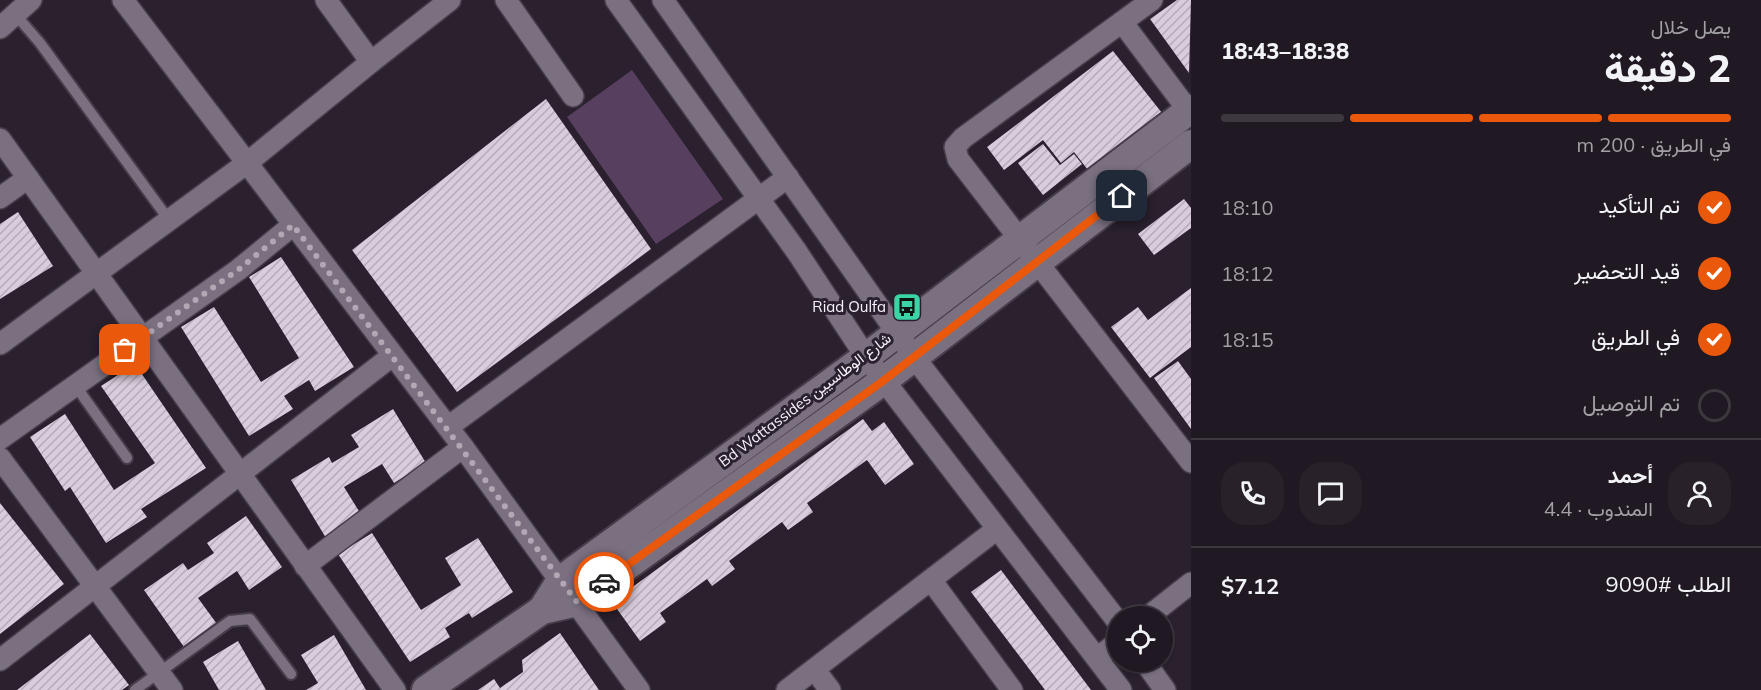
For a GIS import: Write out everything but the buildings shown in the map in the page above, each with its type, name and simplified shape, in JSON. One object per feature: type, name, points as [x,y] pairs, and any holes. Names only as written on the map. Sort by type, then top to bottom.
[{"type":"street","points":[[123,0],[463,447],[639,690]]},
{"type":"street","points":[[326,0],[371,62]]},
{"type":"street","points":[[0,344],[247,163],[450,0]]},
{"type":"street","points":[[506,0],[573,96]]},
{"type":"street","points":[[616,0],[797,252],[883,381],[1121,690]]},
{"type":"street","points":[[663,0],[914,357],[1107,608]]},
{"type":"street","points":[[1152,0],[963,138],[956,147],[958,159],[1191,462]]},
{"type":"street","points":[[1122,22],[1190,111]]},
{"type":"street","name":"Bd Wattassides شارع الوطاسيين","points":[[426,690],[569,591],[883,381],[914,357],[1028,252],[1190,111]]},
{"type":"street","points":[[0,139],[395,690]]},
{"type":"street","name":"Bd Wattassides شارع الوطاسيين","points":[[569,591],[897,331],[1028,252],[1191,144]]},
{"type":"street","points":[[448,427],[788,177]]},
{"type":"street","points":[[0,198],[28,178]]},
{"type":"street","points":[[0,439],[238,270],[293,225]]},
{"type":"street","points":[[0,660],[392,356]]},
{"type":"street","points":[[305,566],[463,447]]},
{"type":"street","points":[[0,458],[172,690]]},
{"type":"street","points":[[787,690],[998,529]]},
{"type":"street","points":[[931,580],[1012,690]]},
{"type":"street","points":[[1162,606],[1191,583]]},
{"type":"street","points":[[1097,658],[1107,650]]},
{"type":"street","points":[[814,669],[830,690]]},
{"type":"street","points":[[1153,672],[1165,690]]},
{"type":"lane","points":[[16,14],[40,43],[169,220]]},
{"type":"lane","points":[[75,386],[127,458]]},
{"type":"lane","points":[[135,690],[230,621],[243,618],[250,619],[291,674]]},
{"type":"shaded area","points":[[632,70],[723,199],[656,244],[567,117]]},
{"type":"way so far","points":[[125,350],[238,270],[293,225],[463,447],[577,602],[604,582]]},
{"type":"place","name":"Riad Oulfa","points":[[907,307]]},
{"type":"route","points":[[604,582],[883,381],[1122,196]]}]
